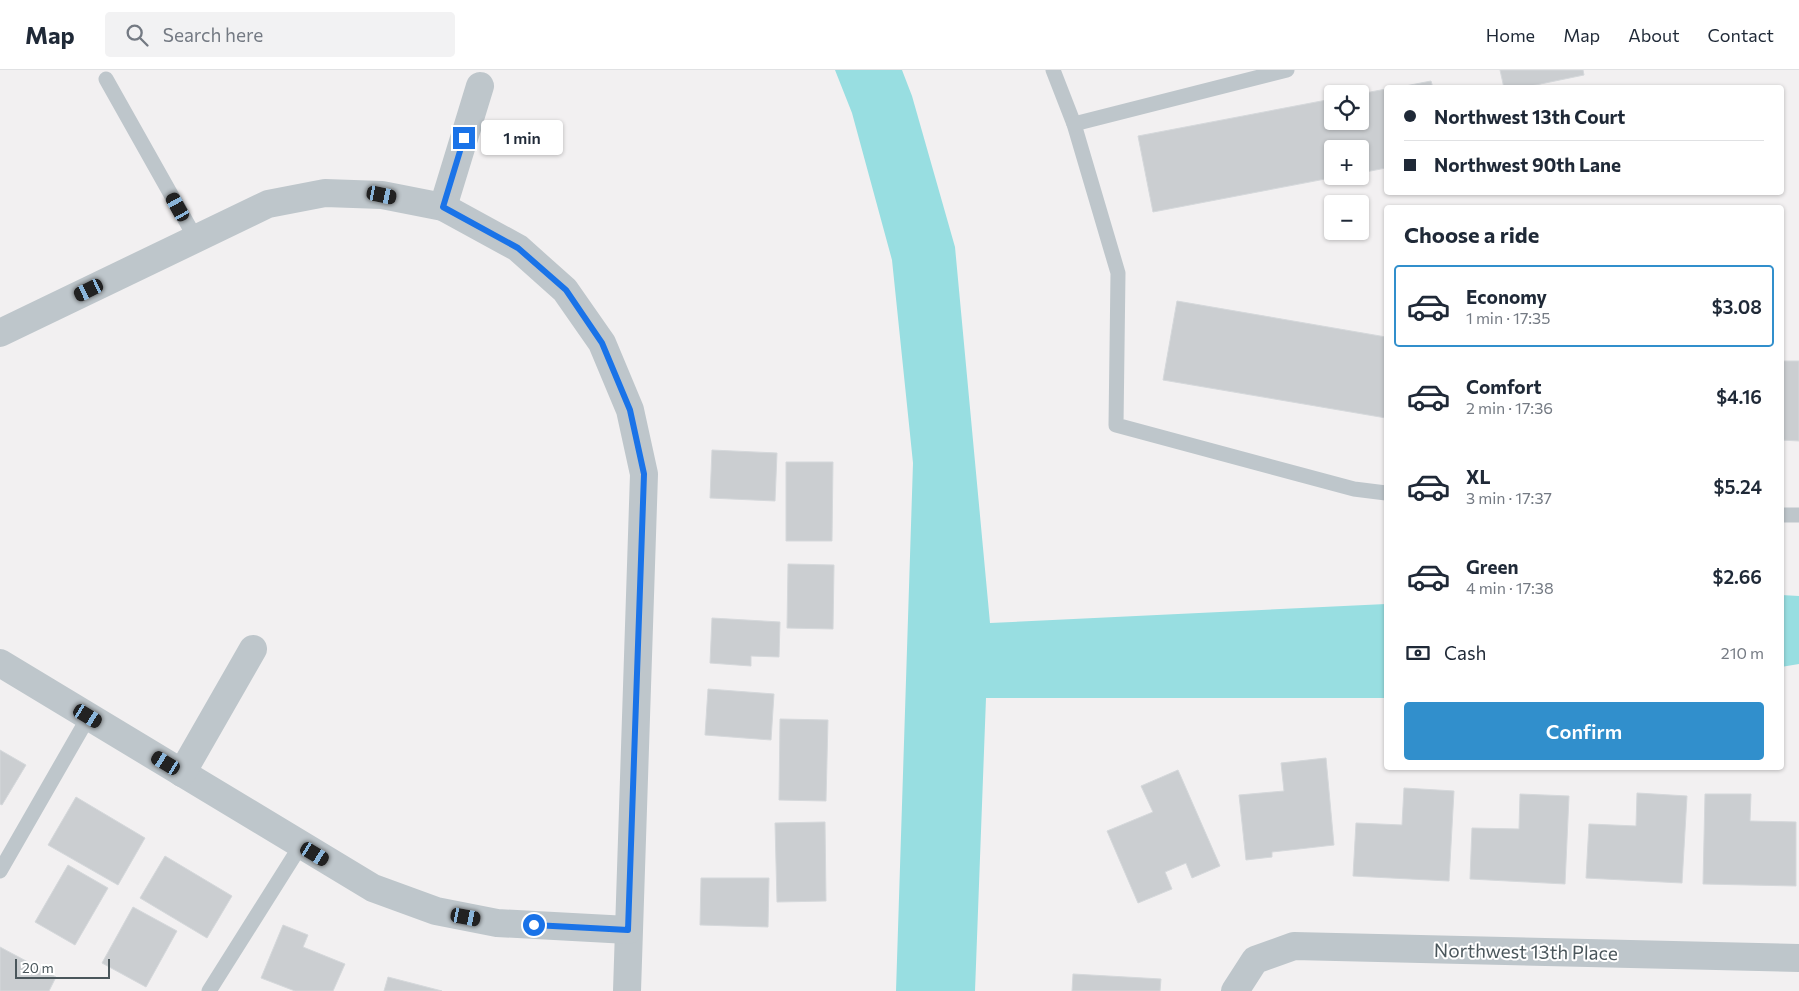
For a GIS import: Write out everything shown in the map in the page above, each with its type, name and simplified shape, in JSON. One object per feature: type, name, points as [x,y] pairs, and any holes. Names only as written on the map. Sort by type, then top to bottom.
[{"type":"street","points":[[443,207],[480,86]]},
{"type":"street","points":[[0,333],[268,204],[325,193],[382,195],[443,207],[518,248],[566,290],[602,343],[630,410],[644,474],[627,991]]},
{"type":"street","points":[[182,772],[253,649]]},
{"type":"street","points":[[0,663],[373,888],[436,911],[497,923],[628,930]]},
{"type":"street","name":"Northwest 13th Place","points":[[1235,991],[1254,960],[1294,946],[1799,958]]},
{"type":"lane","points":[[1053,70],[1074,124],[1118,273],[1116,425],[1354,489],[1384,493]]},
{"type":"lane","points":[[1074,124],[1287,70]]},
{"type":"lane","points":[[106,79],[196,239]]},
{"type":"lane","points":[[1784,515],[1799,515]]},
{"type":"lane","points":[[0,871],[88,716]]},
{"type":"lane","points":[[209,991],[301,845]]},
{"type":"water","points":[[835,70],[902,70],[912,96],[955,247],[990,623],[1384,604],[1384,698],[986,698],[975,991],[896,991],[913,463],[892,260],[852,113]]},
{"type":"water","points":[[1784,595],[1799,596],[1799,664],[1784,666]]},
{"type":"building","points":[[1500,70],[1583,70],[1584,75],[1536,85],[1503,85]]},
{"type":"building","points":[[1431,81],[1432,85],[1410,85]]},
{"type":"building","points":[[1384,89],[1384,168],[1369,171],[1369,140],[1324,140],[1324,179],[1153,212],[1138,136],[1324,101],[1324,130],[1369,130],[1369,92]]},
{"type":"building","points":[[1177,301],[1384,337],[1384,418],[1163,380]]},
{"type":"building","points":[[1784,361],[1799,361],[1799,441],[1784,440]]},
{"type":"building","points":[[712,450],[777,453],[775,501],[710,498]]},
{"type":"building","points":[[786,462],[833,462],[832,541],[786,541]]},
{"type":"building","points":[[788,564],[834,565],[833,629],[787,628]]},
{"type":"building","points":[[712,618],[780,622],[779,657],[751,656],[751,666],[710,663]]},
{"type":"building","points":[[708,689],[774,694],[771,740],[705,735]]},
{"type":"building","points":[[780,719],[828,720],[826,801],[779,800]]},
{"type":"building","points":[[0,750],[26,765],[2,805],[0,804]]},
{"type":"building","points":[[1326,758],[1334,845],[1272,852],[1272,857],[1246,860],[1239,795],[1284,791],[1281,763]]},
{"type":"building","points":[[1178,770],[1220,866],[1192,878],[1186,863],[1165,872],[1172,889],[1138,903],[1107,831],[1153,812],[1141,786]]},
{"type":"building","points":[[1404,788],[1454,791],[1449,881],[1353,876],[1356,823],[1402,825]]},
{"type":"building","points":[[1637,793],[1687,796],[1682,883],[1586,878],[1589,824],[1636,826]]},
{"type":"building","points":[[1520,794],[1569,796],[1565,884],[1470,879],[1472,828],[1519,829]]},
{"type":"building","points":[[1705,794],[1751,794],[1750,821],[1796,822],[1796,886],[1703,884]]},
{"type":"building","points":[[76,797],[145,838],[118,885],[48,845]]},
{"type":"building","points":[[825,822],[826,901],[777,902],[775,823]]},
{"type":"building","points":[[165,856],[232,896],[207,938],[140,898]]},
{"type":"building","points":[[68,865],[108,888],[75,945],[35,922]]},
{"type":"building","points":[[701,878],[769,878],[768,927],[700,925]]},
{"type":"building","points":[[133,907],[177,931],[146,987],[102,963]]},
{"type":"building","points":[[283,925],[308,935],[303,947],[345,964],[333,991],[295,991],[261,978]]},
{"type":"building","points":[[0,947],[56,977],[49,991],[0,991]]},
{"type":"building","points":[[1073,974],[1161,979],[1160,991],[1072,991]]},
{"type":"building","points":[[388,977],[442,991],[384,991]]},
{"type":"route","points":[[464,138],[443,207],[518,248],[566,290],[602,343],[630,410],[644,474],[628,930],[534,925]]}]
